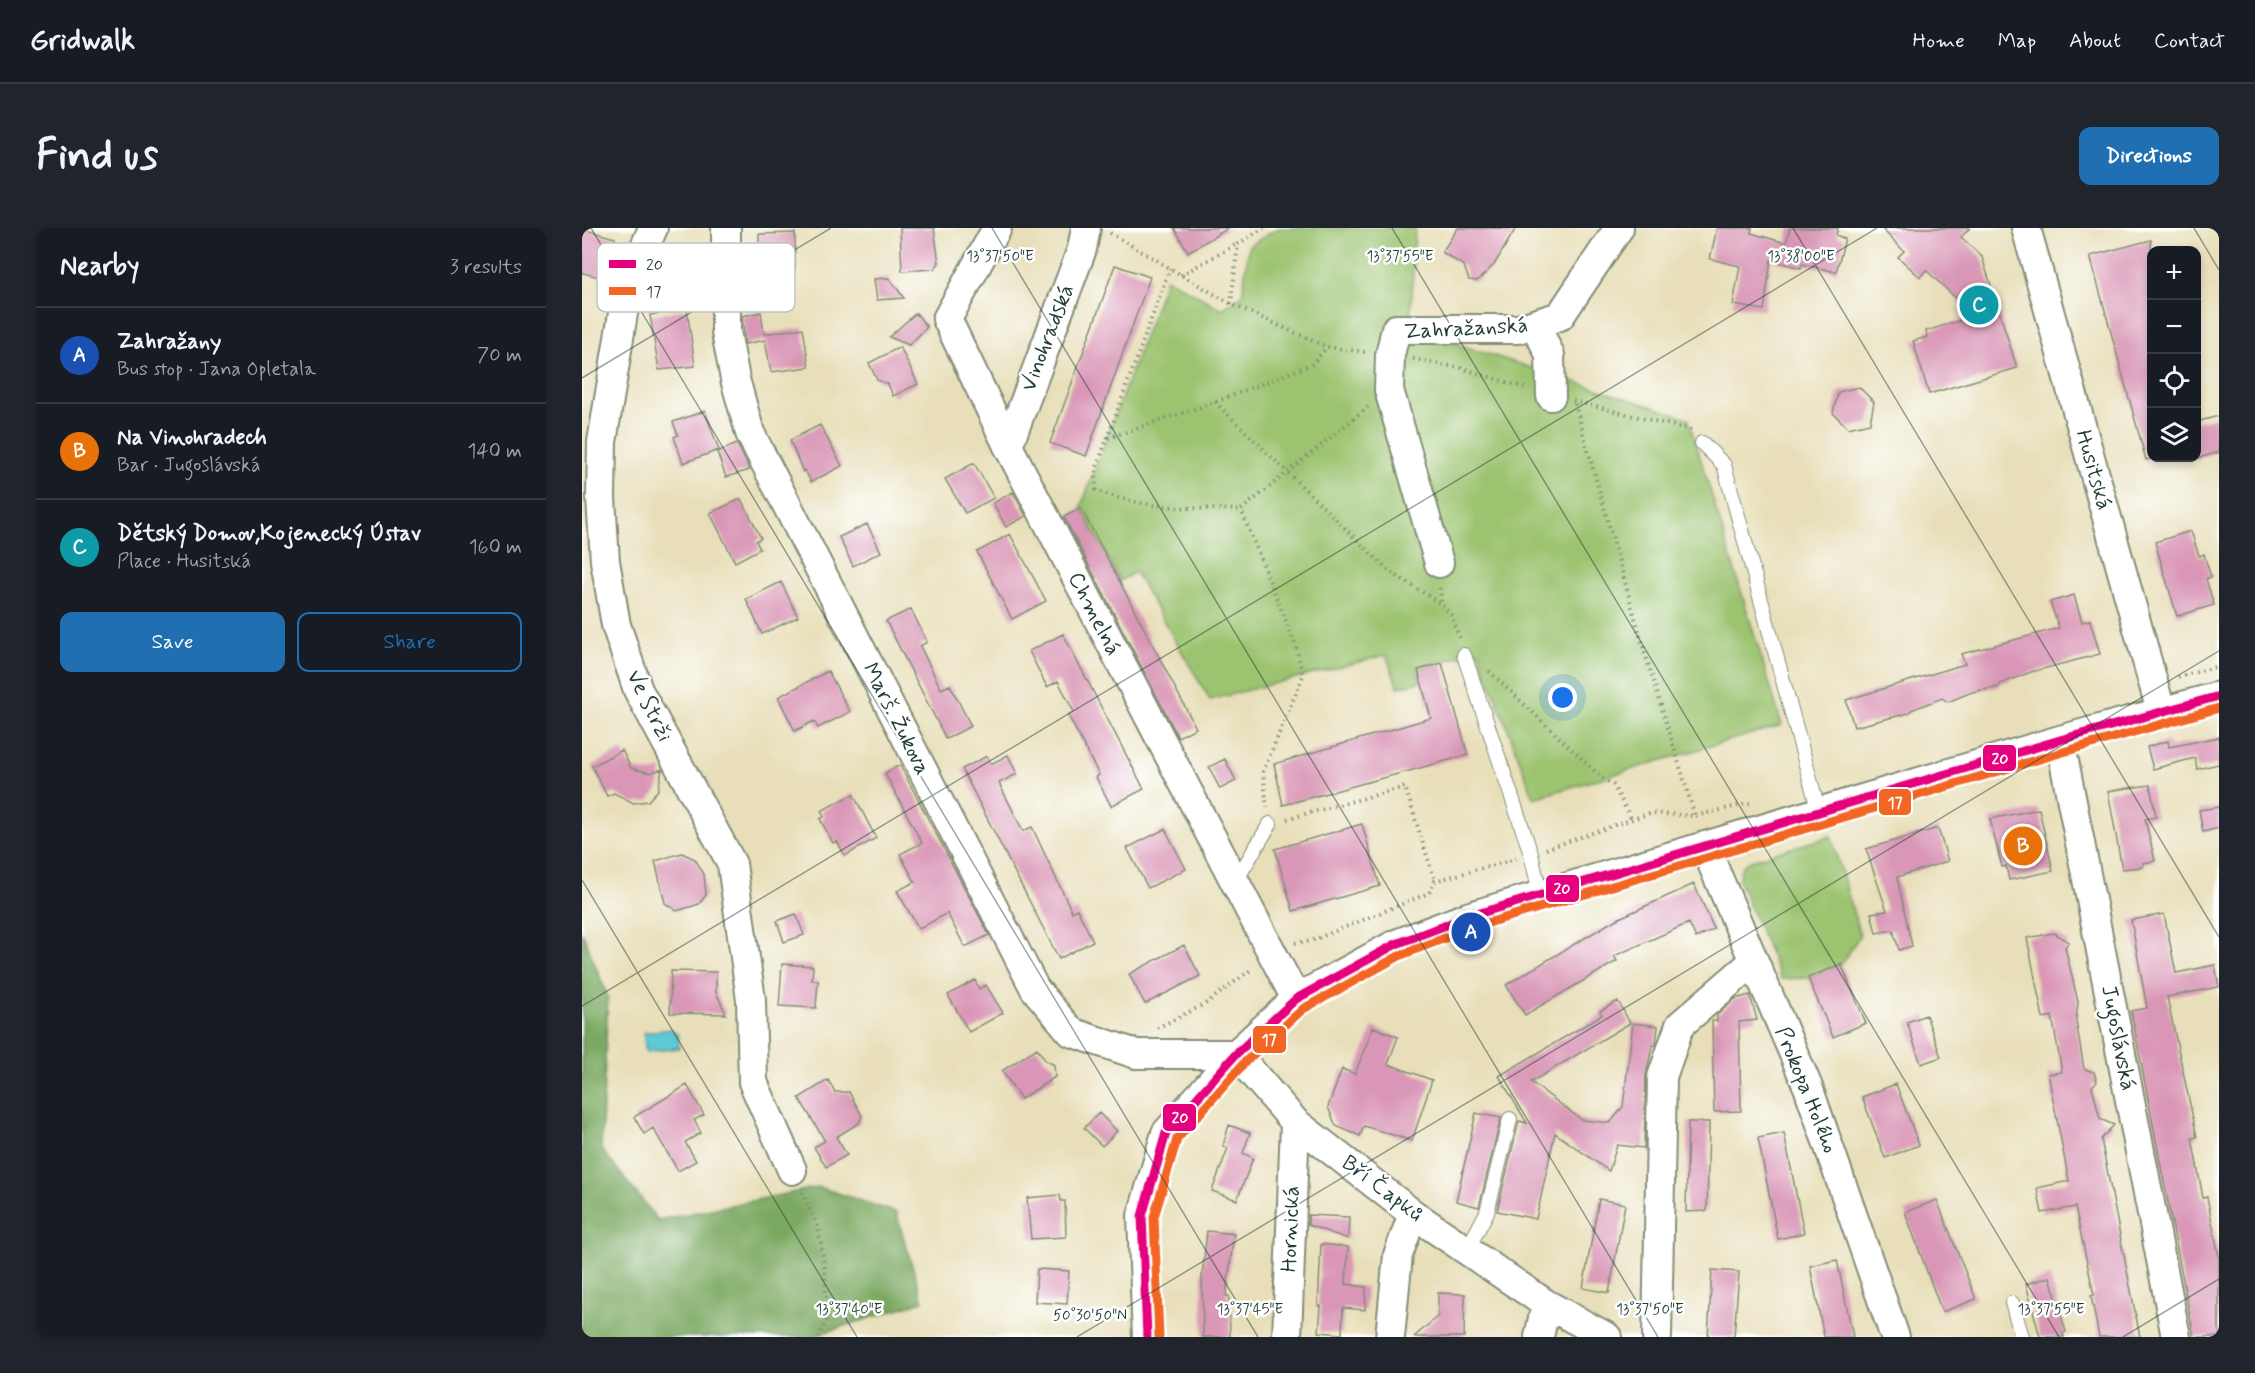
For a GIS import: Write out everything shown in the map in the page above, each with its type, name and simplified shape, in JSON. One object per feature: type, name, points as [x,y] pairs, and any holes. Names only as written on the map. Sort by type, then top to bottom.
[{"type":"street","name":"Ve Strži","points":[[647,243],[653,228]]},
{"type":"street","name":"Chmelná","points":[[997,228],[947,319],[1008,446],[1234,884],[1296,999]]},
{"type":"street","name":"Zahražanská","points":[[1439,563],[1389,390],[1390,355],[1395,329],[1518,330],[1536,326],[1560,316],[1619,228]]},
{"type":"street","name":"Husitská","points":[[2026,228],[2161,711]]},
{"type":"street","name":"Vinohradská","points":[[1008,446],[1082,249],[1096,229]]},
{"type":"street","name":"Ve Strži","points":[[623,312],[602,442],[601,498],[605,561],[616,625],[638,690],[732,864],[751,1000],[753,1082],[792,1170]]},
{"type":"street","name":"Marš. Žukova","points":[[726,312],[726,332],[735,379],[750,433],[1035,989],[1071,1032],[1136,1054],[1236,1054]]},
{"type":"street","points":[[1536,326],[1550,355],[1563,399]]},
{"type":"street","points":[[1146,1337],[1142,1216],[1166,1134],[1236,1054],[1296,999],[1396,944],[1540,893],[1705,847],[2060,740],[2219,696]]},
{"type":"street","name":"Jugoslávská","points":[[2060,740],[2176,1337]]},
{"type":"street","name":"Prokopa Holého","points":[[1705,847],[1808,1087],[1895,1337]]},
{"type":"street","points":[[1657,1337],[1662,1077],[1680,1025],[1753,962]]},
{"type":"street","name":"Bří Čapků","points":[[1236,1054],[1295,1122],[1413,1214],[1546,1304],[1607,1337]]},
{"type":"street","name":"Hornická","points":[[1287,1337],[1295,1122]]},
{"type":"street","points":[[1390,1337],[1398,1255],[1413,1214]]},
{"type":"street","points":[[1539,1337],[1546,1304]]},
{"type":"lane","points":[[1702,443],[1724,465],[1820,812]]},
{"type":"lane","points":[[1464,655],[1531,854],[1540,893]]},
{"type":"lane","points":[[1234,884],[1270,824]]},
{"type":"lane","points":[[1467,1250],[1487,1212],[1510,1119]]},
{"type":"lane","points":[[2012,1303],[2022,1337]]},
{"type":"path","points":[[1181,275],[1264,228]]},
{"type":"path","points":[[1096,229],[1170,268],[1231,304],[1328,347],[1390,355]]},
{"type":"path","points":[[1231,304],[1238,244]]},
{"type":"path","points":[[1170,268],[1096,469],[1096,490],[1117,499],[1185,507],[1240,510],[1389,390]]},
{"type":"path","points":[[1107,438],[1215,402],[1312,364],[1328,347]]},
{"type":"path","points":[[1563,399],[1641,639],[1695,816]]},
{"type":"path","points":[[1215,402],[1389,571],[1441,604],[1451,615],[1464,655]]},
{"type":"path","points":[[1240,510],[1296,646],[1304,676],[1263,772],[1270,824],[1405,787],[1435,881],[1429,893],[1311,942],[1292,944]]},
{"type":"path","points":[[1484,666],[1602,778],[1613,785],[1631,818]]},
{"type":"path","points":[[2172,679],[2219,666]]},
{"type":"path","points":[[1435,881],[1531,854],[1650,813],[1695,816],[1758,802]]},
{"type":"path","points":[[1153,1029],[1205,1004],[1258,964]]},
{"type":"path","points":[[792,1170],[818,1227],[825,1270],[826,1322],[818,1337]]},
{"type":"green space","points":[[1278,228],[1415,228],[1410,329],[1688,418],[1782,725],[1534,798],[1478,651],[1417,669],[1420,682],[1398,687],[1386,655],[1210,700],[1135,572],[1120,581],[1081,507],[1166,278],[1222,309],[1242,296],[1249,246]]},
{"type":"green space","points":[[1831,836],[1860,935],[1841,965],[1808,978],[1781,979],[1739,881],[1741,869],[1755,859]]},
{"type":"green space","points":[[582,932],[608,997],[601,1149],[658,1220],[819,1187],[896,1212],[923,1301],[811,1337],[582,1337]]},
{"type":"water","points":[[671,1029],[678,1035],[679,1048],[646,1052],[643,1033]]},
{"type":"building","points":[[900,228],[934,228],[939,263],[934,269],[902,271]]},
{"type":"building","points":[[1174,228],[1229,228],[1188,252]]},
{"type":"building","points":[[1458,228],[1516,228],[1494,265],[1477,281],[1469,280],[1464,266],[1442,252]]},
{"type":"building","points":[[1717,228],[1752,228],[1751,233],[1786,243],[1790,228],[1838,228],[1836,235],[1845,239],[1836,272],[1802,264],[1801,268],[1771,260],[1764,310],[1733,305],[1740,266],[1710,259]]},
{"type":"building","points":[[1881,228],[1970,228],[1961,237],[1982,257],[2017,368],[1929,394],[1913,341],[1927,337],[1926,331],[1975,316],[1926,270],[1920,277],[1898,257],[1904,251]]},
{"type":"building","points":[[582,229],[615,238],[614,243],[597,243],[597,276],[582,273]]},
{"type":"building","points":[[795,233],[795,243],[759,243],[759,234]]},
{"type":"building","points":[[2151,240],[2151,246],[2147,246],[2147,460],[2146,460],[2090,256]]},
{"type":"building","points":[[1115,265],[1150,277],[1086,456],[1050,443]]},
{"type":"building","points":[[889,278],[904,298],[877,300],[874,279]]},
{"type":"building","points":[[687,312],[695,366],[659,370],[650,315]]},
{"type":"building","points":[[761,312],[764,334],[803,328],[809,367],[771,372],[765,340],[745,344],[742,316]]},
{"type":"building","points":[[916,313],[927,327],[909,345],[889,337]]},
{"type":"building","points":[[900,347],[918,384],[893,396],[888,384],[877,380],[869,363]]},
{"type":"building","points":[[1859,387],[1874,402],[1870,423],[1848,428],[1833,413],[1838,392]]},
{"type":"building","points":[[705,411],[719,450],[683,463],[674,437],[678,435],[673,422]]},
{"type":"building","points":[[2219,416],[2219,452],[2201,457],[2201,421]]},
{"type":"building","points":[[820,425],[842,466],[811,482],[805,470],[803,472],[790,440]]},
{"type":"building","points":[[737,444],[750,470],[726,477],[717,452]]},
{"type":"building","points":[[974,463],[994,498],[965,513],[945,479]]},
{"type":"building","points":[[1013,492],[1026,516],[1006,527],[993,503]]},
{"type":"building","points":[[741,499],[761,538],[756,541],[760,549],[735,562],[710,513]]},
{"type":"building","points":[[1081,508],[1196,728],[1178,737],[1064,517]]},
{"type":"building","points":[[867,524],[881,552],[853,566],[839,537]]},
{"type":"building","points":[[2191,531],[2199,556],[2204,554],[2211,577],[2206,579],[2214,605],[2177,616],[2155,542]]},
{"type":"building","points":[[1010,534],[1046,601],[1012,619],[977,552]]},
{"type":"building","points":[[781,582],[798,617],[762,634],[746,599]]},
{"type":"building","points":[[2074,595],[2082,622],[2090,620],[2100,654],[2031,672],[2000,684],[1999,687],[1972,692],[1948,702],[1942,698],[1911,710],[1909,713],[1854,727],[1846,700],[1965,664],[1961,654],[2059,628],[2050,602]]},
{"type":"building","points":[[911,609],[927,642],[920,646],[941,689],[950,685],[971,726],[946,739],[886,621]]},
{"type":"building","points":[[1063,634],[1144,789],[1111,806],[1096,777],[1099,775],[1068,715],[1074,712],[1058,681],[1047,687],[1029,651]]},
{"type":"building","points":[[1442,663],[1468,755],[1283,805],[1274,764],[1431,718],[1418,670]]},
{"type":"building","points":[[828,671],[850,712],[818,728],[814,721],[795,731],[778,697]]},
{"type":"building","points":[[2219,737],[2219,764],[2197,769],[2195,758],[2153,769],[2147,747],[2168,741],[2169,747]]},
{"type":"building","points":[[622,750],[631,768],[650,773],[662,769],[658,790],[648,801],[633,803],[614,793],[607,796],[592,766]]},
{"type":"building","points":[[1008,755],[1017,774],[999,783],[1023,831],[1032,827],[1072,912],[1077,909],[1093,941],[1059,959],[962,769],[987,756],[991,764]]},
{"type":"building","points":[[1225,759],[1236,781],[1220,789],[1209,767]]},
{"type":"building","points":[[900,765],[989,935],[965,947],[947,913],[919,929],[897,891],[915,882],[900,854],[922,843],[885,773]]},
{"type":"building","points":[[2150,785],[2156,817],[2145,819],[2155,861],[2143,863],[2143,867],[2122,869],[2108,791]]},
{"type":"building","points":[[853,794],[876,838],[845,856],[837,841],[833,843],[820,819],[824,817],[821,811]]},
{"type":"building","points":[[2219,807],[2219,828],[2203,832],[2199,810]]},
{"type":"building","points":[[2039,809],[2053,871],[2009,880],[2006,866],[2002,867],[1990,819]]},
{"type":"building","points":[[1362,824],[1380,886],[1293,911],[1275,849]]},
{"type":"building","points":[[1938,828],[1948,861],[1897,877],[1912,946],[1899,950],[1893,930],[1876,933],[1871,913],[1887,911],[1866,849]]},
{"type":"building","points":[[1165,829],[1186,869],[1148,888],[1127,848]]},
{"type":"building","points":[[682,853],[695,859],[704,874],[706,895],[699,904],[677,911],[665,903],[655,861]]},
{"type":"building","points":[[1694,884],[1714,929],[1696,938],[1689,923],[1614,956],[1617,961],[1525,1015],[1506,985],[1615,920]]},
{"type":"building","points":[[796,914],[804,935],[784,942],[777,921]]},
{"type":"building","points":[[2164,914],[2176,973],[2215,965],[2219,987],[2167,997],[2197,1137],[2192,1138],[2203,1198],[2207,1197],[2219,1257],[2219,1337],[2194,1337],[2131,1011],[2147,1008],[2131,920]]},
{"type":"building","points":[[2054,933],[2069,942],[2065,947],[2078,1002],[2076,1021],[2084,1069],[2094,1072],[2097,1082],[2092,1086],[2100,1119],[2114,1125],[2101,1139],[2140,1337],[2099,1337],[2091,1296],[2094,1295],[2075,1207],[2042,1213],[2037,1188],[2069,1181],[2048,1074],[2062,1072],[2052,1016],[2043,1018],[2027,938]]},
{"type":"building","points":[[1184,945],[1200,976],[1145,1004],[1129,974]]},
{"type":"building","points":[[782,964],[813,966],[812,980],[818,980],[816,1008],[779,1006]]},
{"type":"building","points":[[1841,964],[1866,1023],[1833,1037],[1808,978]]},
{"type":"building","points":[[671,971],[716,972],[716,992],[726,1014],[670,1013]]},
{"type":"building","points":[[975,980],[979,989],[986,985],[1003,1013],[969,1032],[948,995]]},
{"type":"building","points":[[1750,995],[1757,1020],[1739,1022],[1741,1111],[1714,1112],[1712,1021],[1717,1021],[1717,1015],[1735,999]]},
{"type":"building","points":[[1618,1001],[1630,1023],[1531,1082],[1582,1120],[1610,1123],[1623,1107],[1633,1023],[1658,1026],[1656,1045],[1652,1046],[1646,1076],[1644,1148],[1617,1145],[1609,1171],[1555,1133],[1536,1219],[1497,1211],[1519,1121],[1527,1123],[1499,1076],[1602,1015],[1600,1011]]},
{"type":"building","points":[[1926,1015],[1941,1057],[1921,1064],[1907,1022]]},
{"type":"building","points":[[1373,1027],[1398,1037],[1388,1064],[1432,1080],[1412,1141],[1364,1126],[1360,1136],[1336,1126],[1328,1107],[1342,1069],[1355,1074]]},
{"type":"building","points":[[1037,1048],[1045,1060],[1054,1065],[1055,1077],[1021,1099],[1002,1071]]},
{"type":"building","points":[[828,1080],[835,1092],[849,1092],[862,1116],[859,1123],[836,1137],[847,1155],[826,1167],[814,1147],[825,1141],[799,1098]]},
{"type":"building","points":[[1896,1084],[1919,1145],[1885,1158],[1862,1097]]},
{"type":"building","points":[[687,1085],[704,1115],[694,1120],[701,1133],[685,1142],[696,1161],[678,1171],[653,1128],[644,1134],[634,1117]]},
{"type":"building","points":[[1099,1113],[1117,1131],[1102,1146],[1084,1128]]},
{"type":"building","points":[[1476,1113],[1501,1118],[1479,1207],[1456,1201]]},
{"type":"building","points":[[1688,1122],[1709,1122],[1707,1211],[1686,1212]]},
{"type":"building","points":[[1229,1125],[1250,1133],[1243,1153],[1253,1158],[1237,1200],[1212,1191],[1228,1148],[1223,1146]]},
{"type":"building","points":[[1784,1133],[1804,1233],[1778,1239],[1758,1138]]},
{"type":"building","points":[[1060,1195],[1061,1201],[1065,1201],[1066,1237],[1031,1239],[1027,1198]]},
{"type":"building","points":[[1599,1199],[1625,1204],[1609,1293],[1583,1288]]},
{"type":"building","points":[[1937,1200],[1976,1299],[1942,1312],[1905,1212]]},
{"type":"building","points":[[1308,1215],[1349,1217],[1348,1239],[1308,1225]]},
{"type":"building","points":[[1207,1231],[1234,1234],[1226,1296],[1229,1296],[1230,1337],[1203,1337],[1202,1277]]},
{"type":"building","points":[[1321,1244],[1348,1247],[1346,1284],[1366,1287],[1365,1310],[1343,1308],[1342,1334],[1319,1332]]},
{"type":"building","points":[[1837,1260],[1853,1337],[1824,1337],[1810,1266]]},
{"type":"building","points":[[1037,1269],[1069,1271],[1067,1304],[1035,1302]]},
{"type":"building","points":[[1712,1270],[1739,1272],[1734,1337],[1708,1337]]},
{"type":"building","points":[[2050,1277],[2066,1332],[2063,1333],[2064,1337],[2040,1337],[2026,1284]]},
{"type":"building","points":[[1438,1293],[1465,1294],[1464,1337],[1414,1337],[1438,1316]]},
{"type":"transit line","name":"20","points":[[1147,1337],[1142,1216],[1166,1133],[1236,1054],[1296,999],[1396,944],[1467,917],[2060,740],[2219,696]]},
{"type":"transit line","name":"17","points":[[1159,1337],[1154,1217],[1177,1139],[1245,1062],[1303,1009],[1401,955],[1471,928],[2063,752],[2219,708]]},
{"type":"place","name":"Dětský Domov,Kojenecký Ústav","points":[[1979,305]]},
{"type":"place","name":"Na Vinohradech","points":[[2023,846]]},
{"type":"place","name":"Zahražany","points":[[1471,932]]}]
